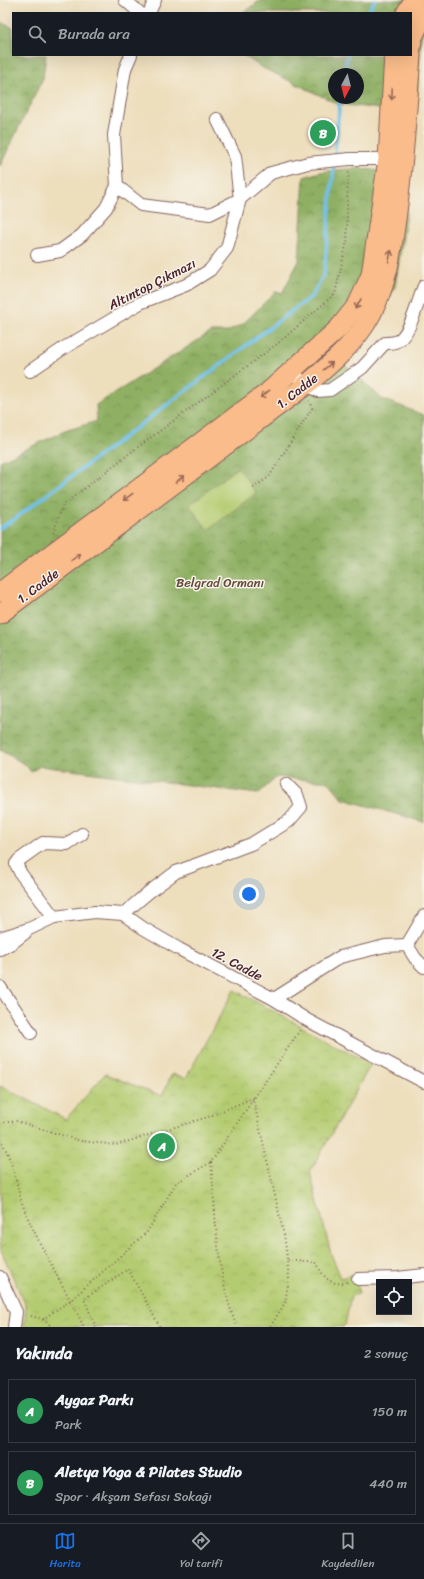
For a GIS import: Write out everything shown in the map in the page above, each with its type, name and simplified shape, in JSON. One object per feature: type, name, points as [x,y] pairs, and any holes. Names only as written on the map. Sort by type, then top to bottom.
[{"type":"main road","points":[[407,12],[414,0]]},
{"type":"main road","points":[[412,39],[424,14]]},
{"type":"main road","name":"1. Cadde","points":[[0,614],[312,388],[365,325],[382,291],[392,249],[396,159],[394,56]]},
{"type":"main road","name":"1. Cadde","points":[[0,592],[188,453],[292,372],[339,328],[358,304],[371,276],[396,159],[410,56]]},
{"type":"street","points":[[125,0],[139,12]]},
{"type":"street","points":[[149,12],[155,0]]},
{"type":"street","points":[[37,255],[60,251],[82,235],[106,208],[117,186],[114,135],[125,69],[131,56]]},
{"type":"street","name":"Altıntop Çıkmazı","points":[[30,371],[64,348],[140,302],[186,285],[210,270],[227,248],[240,199],[235,156],[217,119]]},
{"type":"street","points":[[117,186],[141,205],[210,214],[240,199],[271,173],[308,163],[346,159],[396,159]]},
{"type":"street","points":[[292,372],[312,388],[330,390],[362,368],[385,343],[396,342],[404,335],[410,326],[424,286]]},
{"type":"street","points":[[0,938],[29,929],[54,917],[95,912],[123,914],[176,872],[251,844],[289,821],[301,807],[297,795],[286,784]]},
{"type":"street","points":[[54,917],[21,874],[16,864],[19,860],[42,843],[67,844],[82,834]]},
{"type":"street","name":"12. Cadde","points":[[123,914],[143,928],[179,949],[274,998],[307,1020],[424,1082]]},
{"type":"street","points":[[406,945],[424,916]]},
{"type":"street","points":[[0,949],[12,943],[29,929]]},
{"type":"street","points":[[274,998],[340,956],[385,946],[406,945]]},
{"type":"street","points":[[406,945],[415,958],[424,967]]},
{"type":"street","points":[[0,987],[31,1032]]},
{"type":"street","points":[[358,1279],[397,1278],[424,1275]]},
{"type":"street","points":[[0,1277],[16,1312],[14,1327]]},
{"type":"path","points":[[50,540],[63,504],[130,452],[277,344],[335,294],[347,241],[346,159]]},
{"type":"path","points":[[253,488],[269,477],[312,408],[309,401],[312,388]]},
{"type":"path","points":[[44,1318],[71,1300],[147,1232],[176,1183],[211,1162],[307,1020]]},
{"type":"path","points":[[0,1123],[16,1121],[81,1141],[116,1145],[208,1117],[253,1098]]},
{"type":"path","points":[[253,1098],[286,1240],[288,1260],[289,1278],[285,1303],[270,1327]]},
{"type":"path","points":[[0,1139],[6,1148],[15,1172],[26,1214],[84,1327]]},
{"type":"path","points":[[211,1162],[218,1241],[227,1304],[237,1327]]},
{"type":"path","points":[[288,1260],[317,1263],[321,1273],[329,1281],[340,1285],[358,1279]]},
{"type":"path","points":[[96,1327],[84,1299],[128,1270],[160,1327]]},
{"type":"path","points":[[16,1312],[44,1318],[52,1327]]},
{"type":"green space","points":[[261,0],[424,0],[424,31],[421,37],[416,113],[338,104],[364,104],[364,68],[328,68],[328,99],[261,67],[244,56],[412,56],[412,12],[243,12]]},
{"type":"green space","points":[[0,22],[12,28],[12,56],[46,56],[43,78],[0,166]]},
{"type":"green space","name":"Belgrad Ormanı","points":[[357,168],[409,175],[406,218],[395,287],[368,336],[345,365],[382,399],[424,415],[424,822],[343,799],[329,782],[277,777],[258,794],[40,766],[31,772],[26,765],[0,750],[0,461],[65,431],[97,421],[96,405],[211,332],[227,332],[243,324],[275,292],[282,293],[299,261],[304,177],[320,172]]},
{"type":"green space","points":[[238,467],[256,493],[208,530],[189,505]]},
{"type":"green space","points":[[234,990],[371,1064],[310,1172],[331,1254],[341,1278],[356,1274],[359,1294],[351,1296],[345,1325],[343,1327],[24,1327],[26,1306],[0,1248],[0,1086],[66,1119],[105,1074],[162,1096],[172,1074],[186,1078]]},
{"type":"waterway","points":[[368,12],[375,0]]},
{"type":"waterway","points":[[345,68],[348,56]]},
{"type":"waterway","points":[[0,528],[16,518],[312,296],[324,274],[339,104]]},
{"type":"place","name":"Aletya Yoga & Pilates Studio","points":[[323,133]]},
{"type":"place","name":"Aygaz Parkı","points":[[162,1146]]}]
